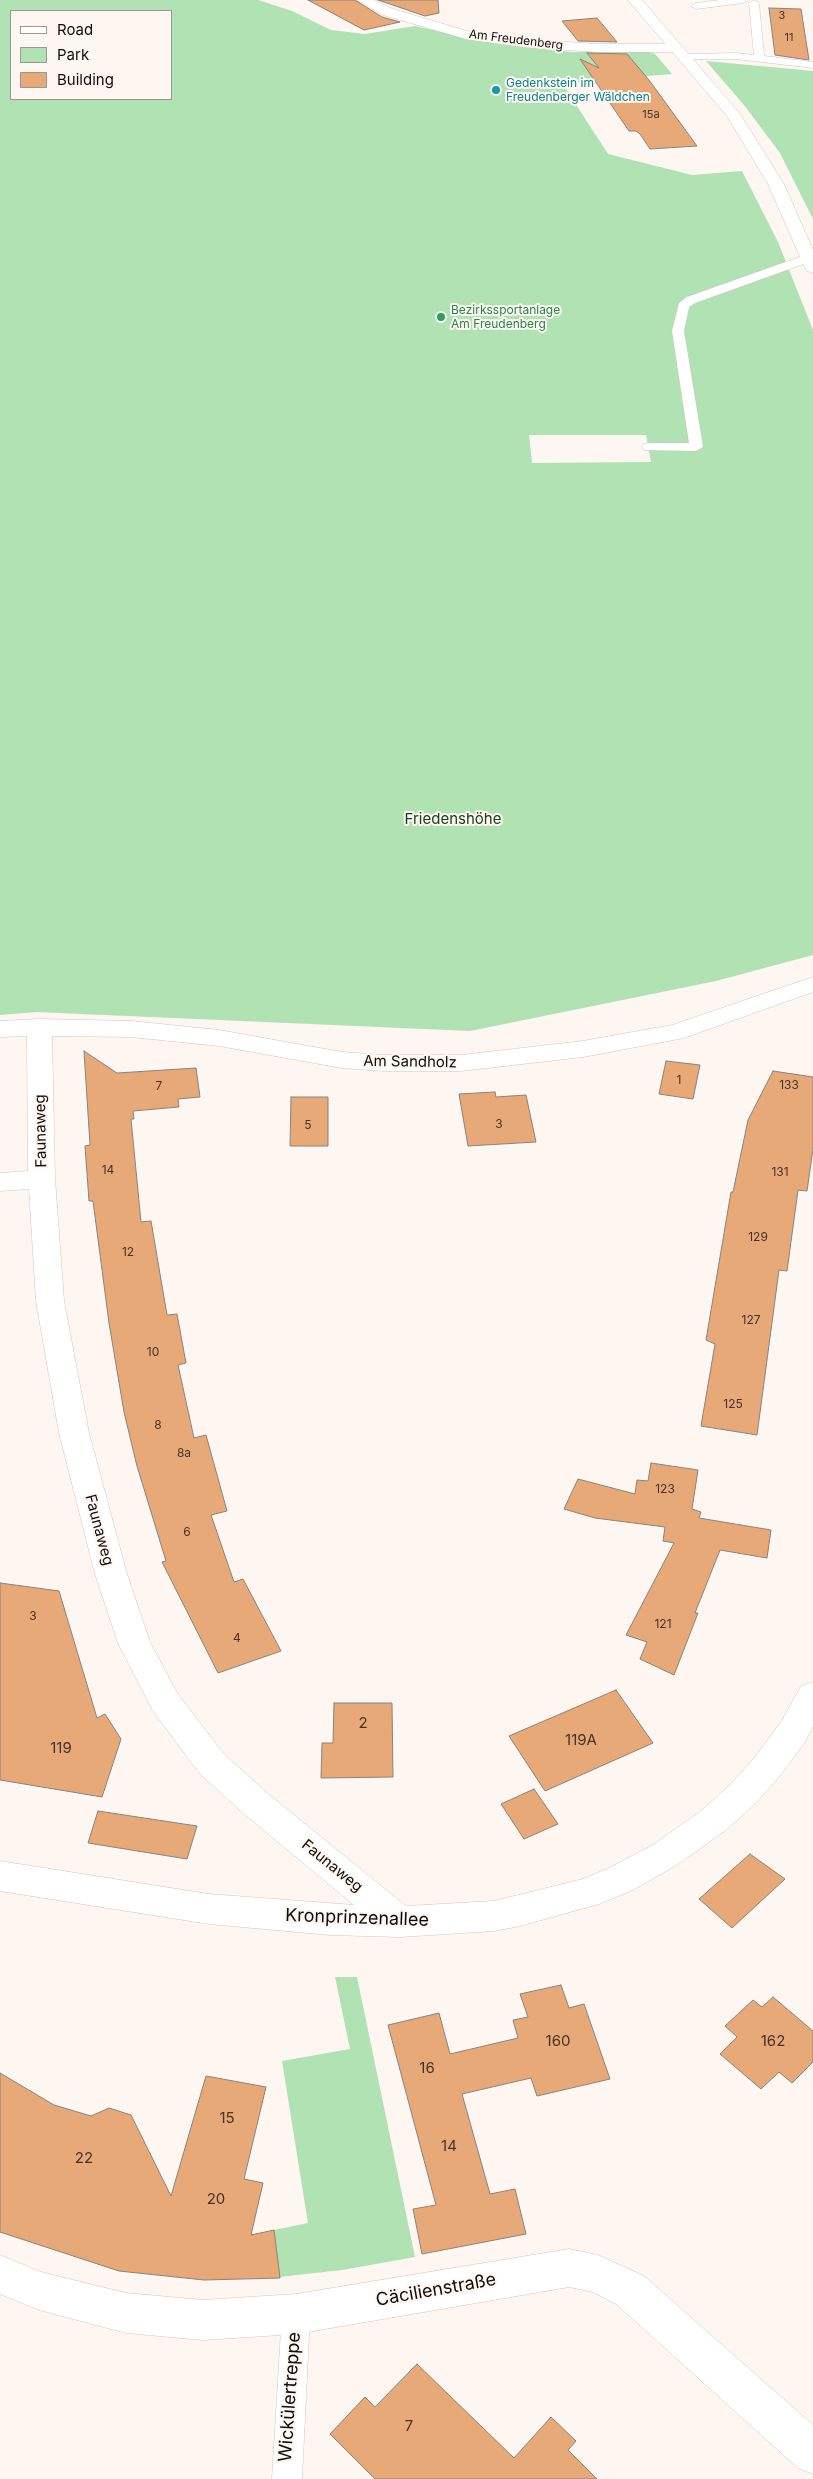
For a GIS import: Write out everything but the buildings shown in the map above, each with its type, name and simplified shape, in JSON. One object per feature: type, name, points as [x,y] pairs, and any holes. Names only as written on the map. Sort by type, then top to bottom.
[{"type":"street","name":"Am Freudenberg","points":[[364,0],[388,12],[418,22],[486,38],[579,47],[679,52]]},
{"type":"street","points":[[635,0],[733,114],[776,184],[811,263]]},
{"type":"street","name":"Am Sandholz","points":[[0,1030],[96,1027],[172,1032],[219,1038],[342,1060],[383,1063],[461,1063],[583,1049],[675,1032],[813,984]]},
{"type":"street","name":"Faunaweg","points":[[39,1028],[42,1179],[50,1300],[74,1433],[111,1574],[134,1643],[165,1702],[211,1763],[255,1803],[400,1922]]},
{"type":"street","points":[[0,1182],[42,1179]]},
{"type":"street","name":"Kronprinzenallee","points":[[0,1876],[210,1910],[330,1920],[400,1922],[494,1916],[558,1902],[587,1894],[621,1879],[665,1855],[714,1820],[741,1796],[768,1767],[793,1732],[813,1695]]},
{"type":"street","name":"Cäcilienstraße","points":[[0,2274],[38,2291],[126,2313],[203,2320],[296,2314],[569,2268],[598,2274],[630,2290],[813,2453]]},
{"type":"lane","points":[[696,6],[744,0]]},
{"type":"lane","points":[[754,3],[759,59]]},
{"type":"lane","points":[[679,52],[736,56],[813,65]]},
{"type":"lane","points":[[648,447],[696,447],[678,331],[683,306],[691,300],[811,263]]},
{"type":"lane","name":"Wickülertreppe","points":[[287,2479],[296,2314]]},
{"type":"green space","name":"Friedenshöhe","points":[[0,0],[258,0],[292,11],[331,30],[365,34],[415,26],[498,44],[572,52],[644,51],[655,54],[672,74],[562,83],[608,154],[692,175],[742,171],[778,242],[813,330],[813,955],[716,981],[470,1031],[36,1012],[0,1015]],"holes":[[[529,435],[646,435],[651,462],[532,463]]]},
{"type":"green space","points":[[706,61],[813,71],[813,219],[780,153],[744,105]]},
{"type":"green space","points":[[335,1977],[357,1977],[415,2257],[342,2270],[279,2277],[274,2230],[308,2223],[282,2061],[350,2049]]},
{"type":"place","name":"Gedenkstein im Freudenberger Wäldchen","points":[[496,90]]},
{"type":"place","name":"Bezirkssportanlage Am Freudenberg","points":[[441,317]]}]
